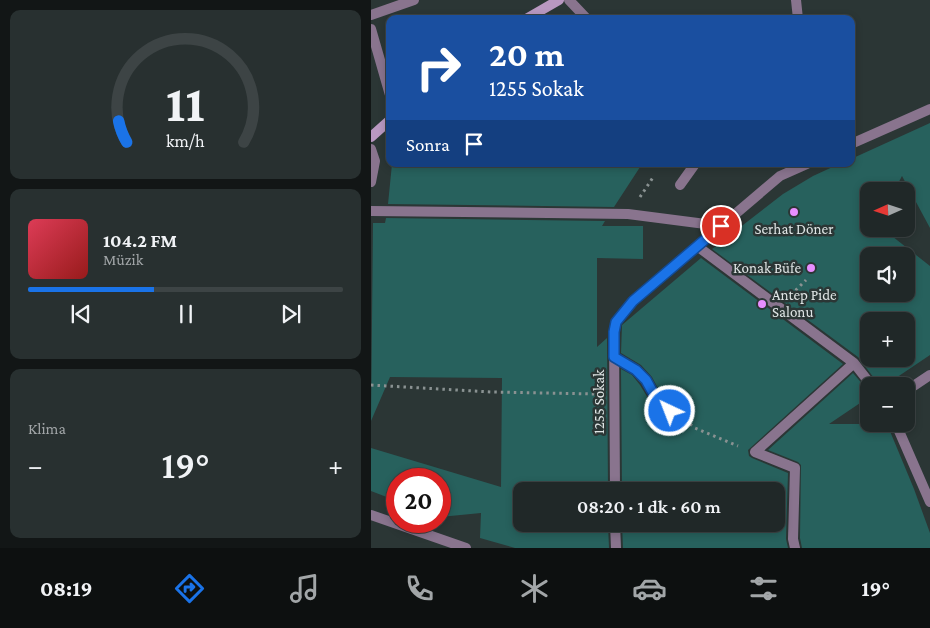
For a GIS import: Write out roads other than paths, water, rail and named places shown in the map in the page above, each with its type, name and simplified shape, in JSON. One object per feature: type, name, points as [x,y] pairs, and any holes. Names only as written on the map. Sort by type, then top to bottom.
[{"type":"street","points":[[371,15],[414,0]]},
{"type":"street","points":[[533,15],[559,0]]},
{"type":"street","points":[[569,0],[583,15]]},
{"type":"street","points":[[796,0],[798,15]]},
{"type":"street","points":[[371,29],[386,81]]},
{"type":"street","points":[[855,142],[930,110]]},
{"type":"street","points":[[371,137],[386,124]]},
{"type":"street","points":[[371,149],[375,161],[371,182]]},
{"type":"street","points":[[680,185],[693,167]]},
{"type":"street","name":"1255 Sokak","points":[[615,482],[614,332],[616,322],[633,301],[780,176],[800,167]]},
{"type":"street","points":[[371,211],[628,214],[721,226]]},
{"type":"street","points":[[697,246],[854,363],[865,377]]},
{"type":"street","points":[[614,357],[636,370],[646,380],[656,398],[675,413]]},
{"type":"street","points":[[795,548],[793,539],[795,468],[755,452],[854,363]]},
{"type":"street","points":[[915,385],[930,375]]},
{"type":"street","points":[[899,432],[930,502]]},
{"type":"street","points":[[371,515],[466,548]]},
{"type":"street","points":[[615,532],[615,548]]},
{"type":"place","name":"Serhat Döner","points":[[794,212]]},
{"type":"place","name":"Konak Büfe","points":[[811,268]]},
{"type":"place","name":"Antep Pide Salonu","points":[[762,304]]}]
